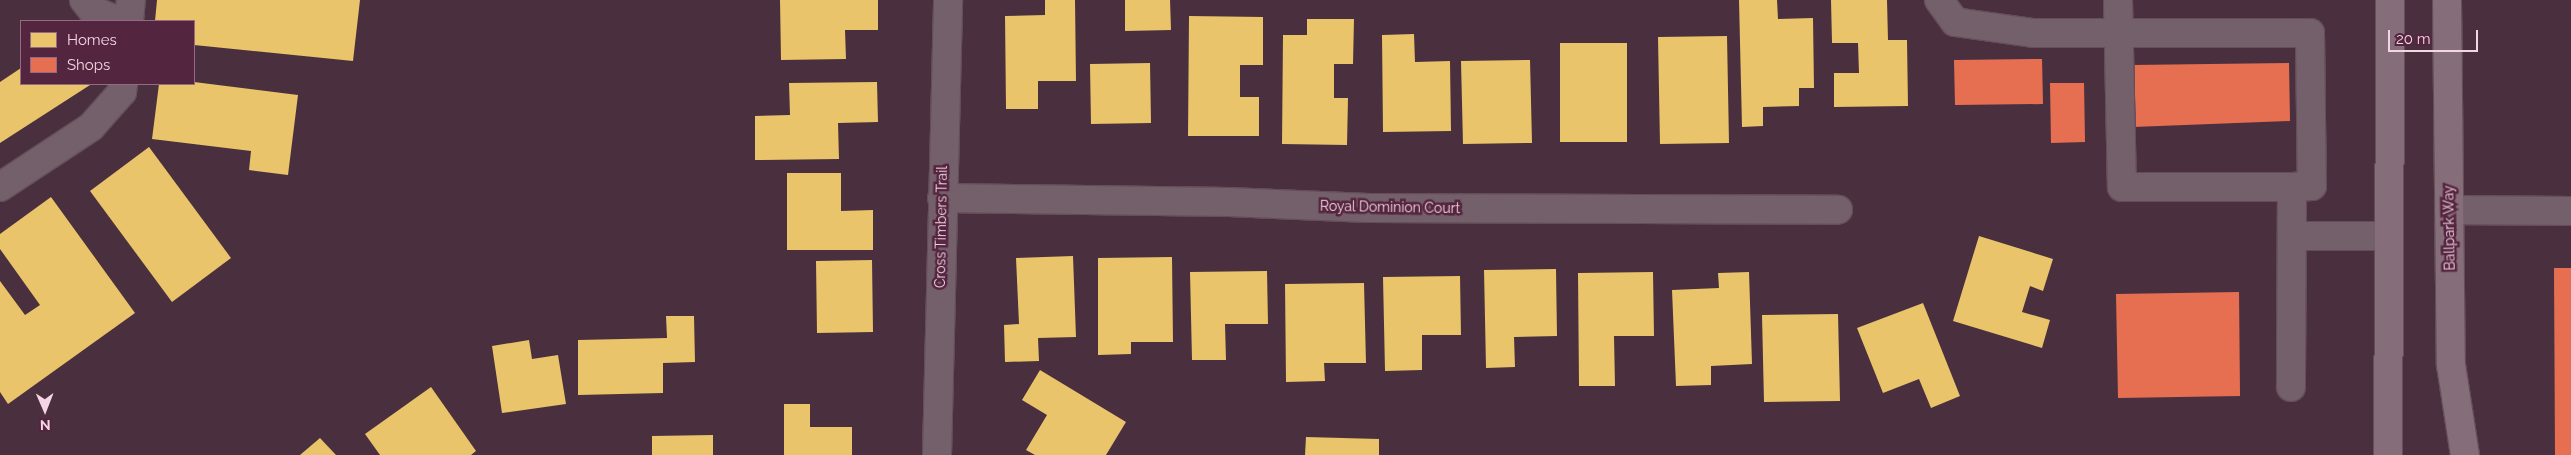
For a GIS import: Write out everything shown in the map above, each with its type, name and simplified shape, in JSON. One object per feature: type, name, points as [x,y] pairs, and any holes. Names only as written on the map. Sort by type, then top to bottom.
[{"type":"main road","points":[[2388,455],[2390,0]]},
{"type":"main road","name":"Ballpark Way","points":[[2447,0],[2451,365],[2465,455]]},
{"type":"street","points":[[84,0],[92,10],[116,20]]},
{"type":"street","points":[[129,20],[131,0]]},
{"type":"street","name":"Cross Timbers Trail","points":[[937,455],[948,0]]},
{"type":"street","points":[[1939,0],[1955,22],[2033,33],[2119,35],[2310,33],[2312,186],[2122,186],[2119,35],[2118,0]]},
{"type":"street","points":[[0,187],[91,127],[122,92],[123,85]]},
{"type":"street","points":[[2291,387],[2292,187]]},
{"type":"street","name":"Royal Dominion Court","points":[[942,198],[1229,202],[1368,208],[1838,210]]},
{"type":"street","points":[[2449,210],[2571,212]]},
{"type":"street","points":[[2292,236],[2389,236]]},
{"type":"building: Homes","points":[[157,0],[360,0],[353,61],[195,45],[195,20],[155,20]]},
{"type":"building: Homes","points":[[780,0],[878,0],[878,30],[845,30],[846,59],[781,60]]},
{"type":"building: Homes","points":[[1045,0],[1075,0],[1076,81],[1038,81],[1038,109],[1006,109],[1005,16],[1045,15]]},
{"type":"building: Homes","points":[[1125,0],[1170,0],[1171,30],[1125,31]]},
{"type":"building: Homes","points":[[1739,0],[1777,0],[1778,19],[1813,18],[1814,88],[1799,88],[1799,106],[1763,107],[1763,126],[1742,127]]},
{"type":"building: Homes","points":[[1831,0],[1887,0],[1888,40],[1907,40],[1908,106],[1834,107],[1834,73],[1859,73],[1858,43],[1832,43]]},
{"type":"building: Homes","points":[[1189,16],[1263,17],[1263,65],[1240,65],[1240,97],[1259,97],[1259,136],[1188,136]]},
{"type":"building: Homes","points":[[1307,19],[1354,19],[1353,64],[1334,64],[1334,98],[1348,98],[1347,145],[1282,144],[1283,35],[1307,35]]},
{"type":"building: Homes","points":[[1414,34],[1415,62],[1450,61],[1451,131],[1383,132],[1382,35]]},
{"type":"building: Homes","points":[[1727,36],[1729,143],[1660,144],[1658,37]]},
{"type":"building: Homes","points":[[1560,43],[1627,43],[1627,142],[1560,142]]},
{"type":"building: Homes","points":[[1530,60],[1532,143],[1463,144],[1461,61]]},
{"type":"building: Homes","points":[[1150,63],[1151,123],[1091,124],[1090,64]]},
{"type":"building: Homes","points":[[20,69],[20,85],[90,85],[0,143],[0,82]]},
{"type":"building: Homes","points":[[195,82],[298,95],[288,175],[249,170],[251,151],[152,139],[159,85],[195,85]]},
{"type":"building: Homes","points":[[877,82],[878,122],[838,123],[839,159],[755,160],[755,116],[790,115],[789,83]]},
{"type":"building: Homes","points":[[149,147],[231,258],[172,302],[90,191]]},
{"type":"building: Homes","points":[[787,173],[841,173],[841,211],[873,210],[873,250],[787,250]]},
{"type":"building: Homes","points":[[51,197],[135,313],[8,404],[0,392],[0,281],[25,315],[40,305],[0,249],[0,234]]},
{"type":"building: Homes","points":[[1979,236],[2053,259],[2043,291],[2030,286],[2022,312],[2050,320],[2042,348],[1953,321]]},
{"type":"building: Homes","points":[[1073,256],[1076,337],[1038,338],[1039,361],[1005,362],[1004,325],[1019,324],[1016,258]]},
{"type":"building: Homes","points":[[1172,257],[1173,342],[1131,342],[1131,354],[1098,355],[1098,258]]},
{"type":"building: Homes","points":[[872,260],[873,332],[817,333],[816,261]]},
{"type":"building: Homes","points":[[1556,269],[1557,336],[1514,337],[1515,367],[1486,368],[1484,270]]},
{"type":"building: Homes","points":[[1267,271],[1268,324],[1225,324],[1226,360],[1192,360],[1190,272]]},
{"type":"building: Homes","points":[[1653,272],[1654,336],[1614,336],[1615,386],[1579,386],[1578,273]]},
{"type":"building: Homes","points":[[1749,272],[1752,364],[1711,366],[1711,385],[1676,386],[1672,290],[1719,288],[1718,273]]},
{"type":"building: Homes","points":[[1460,276],[1461,335],[1422,335],[1422,370],[1385,371],[1383,277]]},
{"type":"building: Homes","points":[[1364,283],[1366,363],[1324,363],[1325,381],[1286,382],[1285,284]]},
{"type":"building: Homes","points":[[1923,303],[1960,396],[1931,408],[1919,379],[1883,393],[1857,328]]},
{"type":"building: Homes","points":[[1838,314],[1840,401],[1764,402],[1762,315]]},
{"type":"building: Homes","points":[[666,316],[694,316],[695,362],[663,363],[663,393],[578,395],[578,340],[667,338]]},
{"type":"building: Homes","points":[[529,340],[532,359],[558,355],[566,404],[502,413],[492,346]]},
{"type":"building: Homes","points":[[1040,370],[1126,422],[1106,455],[1035,455],[1026,450],[1047,415],[1022,400]]},
{"type":"building: Homes","points":[[431,387],[476,451],[471,455],[380,455],[365,434]]},
{"type":"building: Homes","points":[[784,404],[810,404],[810,427],[852,427],[852,455],[784,455]]},
{"type":"building: Homes","points":[[713,435],[713,455],[652,455],[652,436]]},
{"type":"building: Homes","points":[[1306,437],[1379,439],[1379,455],[1305,455]]},
{"type":"building: Homes","points":[[320,438],[336,455],[300,455]]},
{"type":"building: Shops","points":[[2042,59],[2043,104],[1955,105],[1954,60]]},
{"type":"building: Shops","points":[[2289,63],[2290,121],[2133,127],[2132,65]]},
{"type":"building: Shops","points":[[2050,83],[2084,83],[2085,142],[2051,143]]},
{"type":"building: Shops","points":[[2554,268],[2571,268],[2571,455],[2555,455]]},
{"type":"building: Shops","points":[[2239,292],[2240,396],[2118,398],[2116,294]]}]
